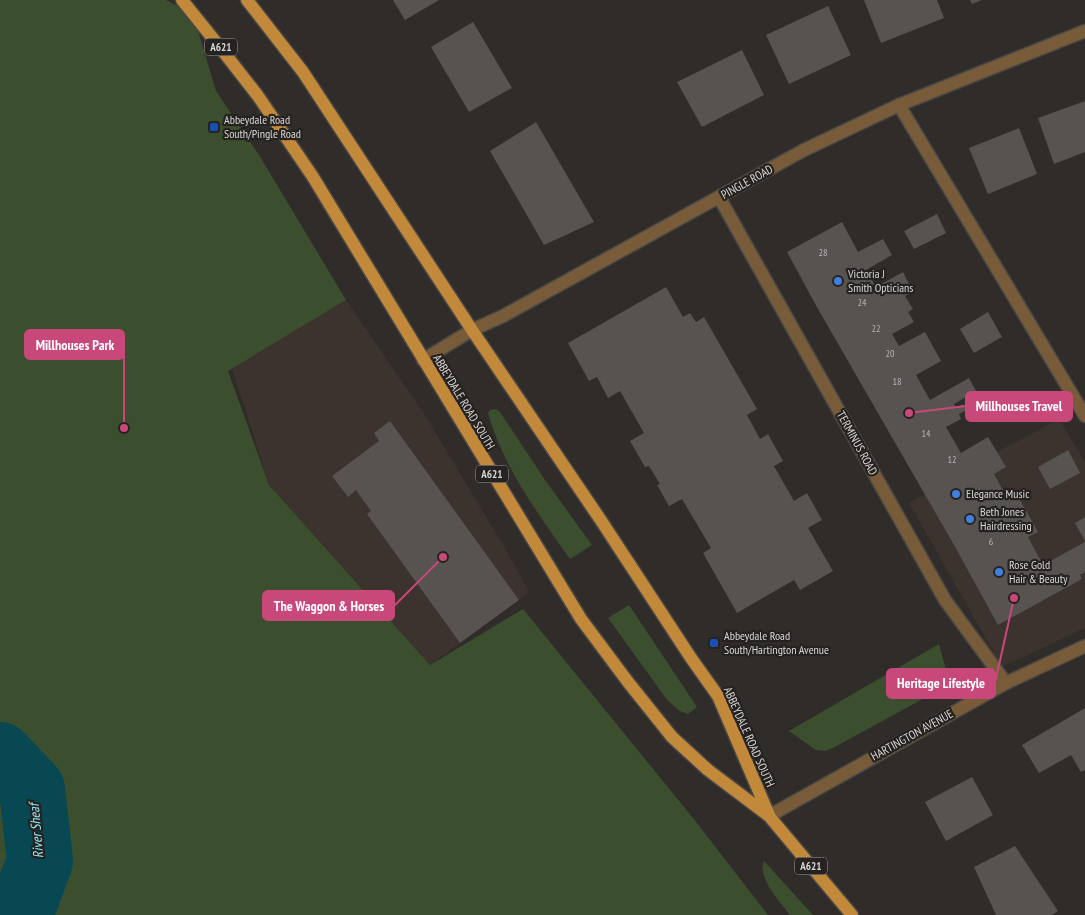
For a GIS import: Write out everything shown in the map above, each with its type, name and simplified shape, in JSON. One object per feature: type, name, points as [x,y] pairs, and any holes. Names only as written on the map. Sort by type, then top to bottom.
[{"type":"main road","name":"ABBEYDALE ROAD SOUTH","points":[[182,0],[258,96],[313,177],[581,619],[605,652],[672,737],[708,770],[769,816],[852,915]]},
{"type":"main road","name":"ABBEYDALE ROAD SOUTH","points":[[247,0],[303,72],[472,330],[718,696],[769,816]]},
{"type":"street","name":"PINGLE ROAD","points":[[423,360],[472,330],[503,316],[804,150],[899,105],[1085,31]]},
{"type":"street","points":[[899,105],[1085,416]]},
{"type":"street","name":"TERMINUS ROAD","points":[[719,197],[945,600],[1006,683]]},
{"type":"street","name":"HARTINGTON AVENUE","points":[[769,816],[1006,683],[1085,646]]},
{"type":"shaded area","points":[[346,300],[425,415],[508,553],[529,592],[430,665],[269,485],[232,368]]},
{"type":"shaded area","points":[[1059,419],[1085,462],[1085,628],[1002,667],[909,503],[997,452]]},
{"type":"green space","points":[[0,0],[166,0],[193,14],[216,91],[259,155],[346,300],[228,371],[269,485],[430,665],[523,609],[693,818],[768,915],[0,915]]},
{"type":"green space","points":[[496,409],[500,412],[545,480],[592,545],[570,559],[512,471],[488,413],[490,410]]},
{"type":"green space","points":[[629,605],[697,707],[688,714],[680,711],[668,701],[608,618]]},
{"type":"green space","points":[[939,644],[948,677],[941,689],[825,751],[816,750],[789,731]]},
{"type":"green space","points":[[764,861],[813,915],[790,915],[767,882],[763,868]]},
{"type":"building","points":[[393,0],[439,0],[405,20]]},
{"type":"building","points":[[864,0],[937,0],[944,18],[881,43]]},
{"type":"building","points":[[970,0],[982,0],[972,4]]},
{"type":"building","points":[[828,6],[851,55],[789,84],[766,35]]},
{"type":"building","points":[[473,22],[512,88],[469,112],[431,47]]},
{"type":"building","points":[[742,50],[764,95],[702,127],[677,82]]},
{"type":"building","points":[[1085,101],[1085,152],[1054,164],[1038,118]]},
{"type":"building","points":[[536,122],[594,222],[544,245],[490,151]]},
{"type":"building","points":[[1019,128],[1037,174],[988,194],[969,148]]},
{"type":"building","points":[[937,214],[946,233],[914,249],[904,231]]},
{"type":"building","points":[[842,222],[858,252],[883,239],[892,255],[866,270],[876,287],[903,272],[913,292],[905,296],[913,309],[908,312],[914,322],[892,334],[899,346],[925,332],[941,361],[916,375],[930,400],[969,378],[976,391],[954,404],[956,408],[963,404],[967,410],[959,414],[961,419],[946,427],[961,453],[988,437],[1006,467],[994,474],[1006,496],[1015,491],[1038,532],[1028,537],[1043,565],[1085,542],[1085,572],[1080,575],[1082,579],[998,625],[787,252]]},
{"type":"building","points":[[666,287],[683,317],[690,313],[696,322],[704,317],[757,409],[747,415],[760,439],[768,434],[783,461],[774,466],[794,501],[807,493],[822,520],[808,528],[833,571],[800,590],[794,580],[737,613],[703,553],[711,548],[682,499],[669,506],[657,485],[660,484],[649,466],[645,467],[630,441],[644,433],[620,391],[608,398],[597,377],[589,381],[568,343]]},
{"type":"building","points":[[988,312],[1002,337],[974,353],[960,329]]},
{"type":"building","points":[[390,421],[519,600],[460,643],[367,514],[371,511],[356,490],[348,497],[332,476],[379,441],[374,433]]},
{"type":"building","points":[[1068,450],[1080,473],[1050,489],[1038,467]]},
{"type":"building","points":[[1085,517],[1085,541],[1075,523]]},
{"type":"building","points":[[1085,708],[1085,770],[1081,772],[1071,755],[1039,773],[1022,745]]},
{"type":"building","points":[[972,777],[993,815],[946,841],[925,802]]},
{"type":"building","points":[[1015,846],[1058,911],[1052,915],[996,915],[974,867]]},
{"type":"waterway","name":"River Sheaf","points":[[0,755],[32,789],[40,861],[20,915]]},
{"type":"place","name":"Abbeydale Road South/Pingle Road","points":[[214,127]]},
{"type":"place","name":"Victoria J Smith Opticians","points":[[838,281]]},
{"type":"place","name":"Millhouses Travel","points":[[909,413]]},
{"type":"place","name":"Millhouses Park","points":[[124,428]]},
{"type":"place","name":"Elegance Music","points":[[956,494]]},
{"type":"place","name":"Beth Jones Hairdressing","points":[[970,519]]},
{"type":"place","name":"The Waggon & Horses","points":[[443,557]]},
{"type":"place","name":"Rose Gold Hair & Beauty","points":[[999,572]]},
{"type":"place","name":"Heritage Lifestyle","points":[[1014,598]]},
{"type":"place","name":"Abbeydale Road South/Hartington Avenue","points":[[714,643]]}]
